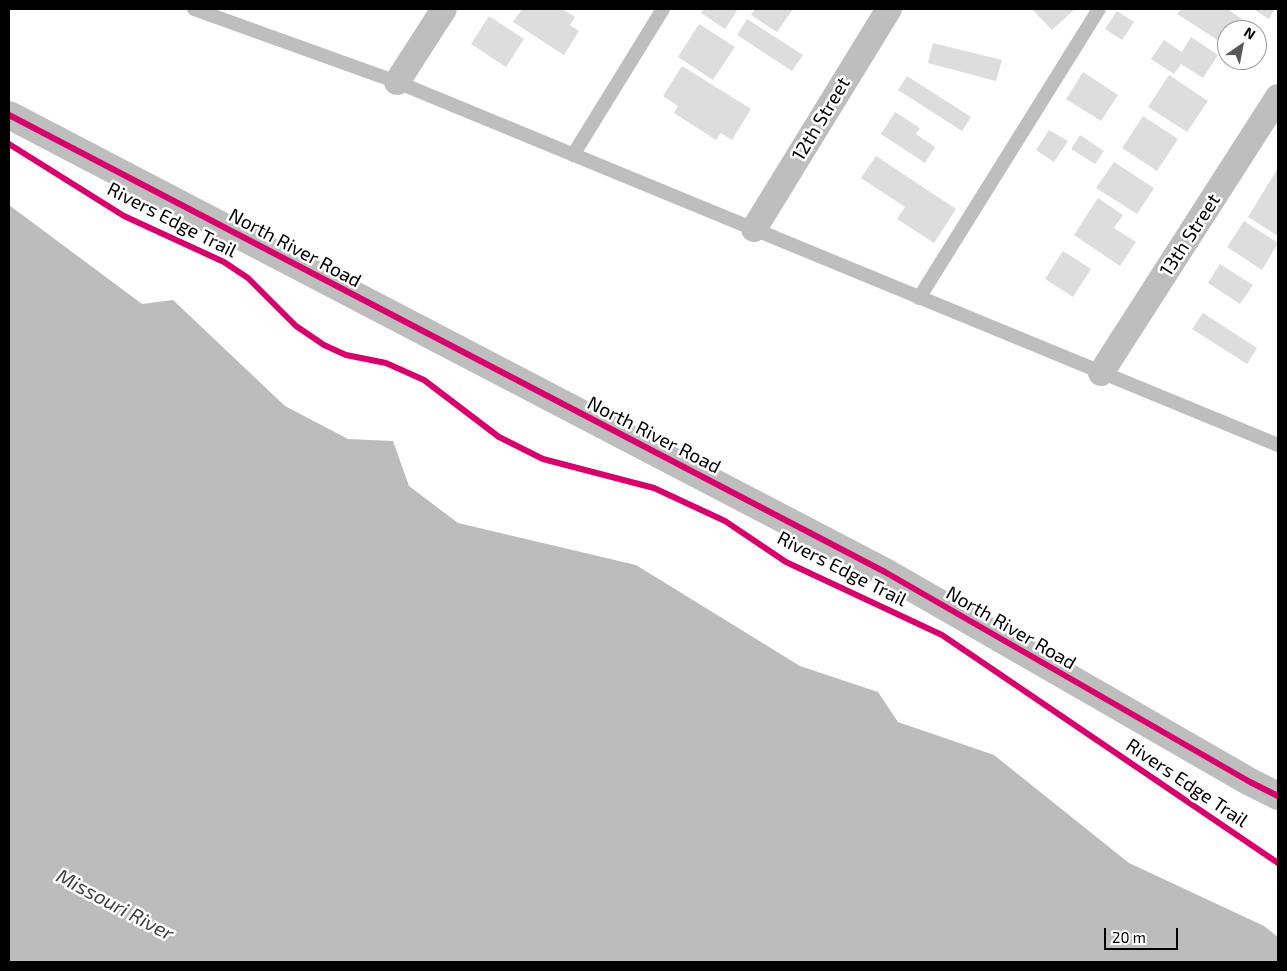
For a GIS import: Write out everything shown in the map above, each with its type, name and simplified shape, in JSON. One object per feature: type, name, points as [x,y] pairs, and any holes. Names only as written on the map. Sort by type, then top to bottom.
[{"type":"street","points":[[398,82],[444,9]]},
{"type":"street","name":"12th Street","points":[[754,230],[888,9]]},
{"type":"street","name":"13th Street","points":[[1101,374],[1278,97]]},
{"type":"street","name":"North River Road","points":[[9,116],[885,572],[1250,782],[1278,796]]},
{"type":"lane","points":[[194,9],[398,82],[1101,374],[1277,441]]},
{"type":"lane","points":[[572,155],[663,9]]},
{"type":"lane","points":[[919,298],[1100,9]]},
{"type":"water","name":"Missouri River","points":[[9,205],[142,304],[173,300],[285,406],[348,439],[393,441],[409,486],[458,523],[636,565],[800,666],[878,692],[898,722],[994,755],[1129,863],[1264,926],[1278,937],[1278,962],[9,962]]},
{"type":"building","points":[[522,9],[562,9],[575,17],[570,25],[579,31],[564,55],[513,22]]},
{"type":"building","points":[[704,9],[738,9],[725,29],[701,13]]},
{"type":"building","points":[[755,9],[793,9],[777,32],[751,15]]},
{"type":"building","points":[[1032,9],[1075,9],[1052,30]]},
{"type":"building","points":[[1181,9],[1227,9],[1244,20],[1217,20],[1217,40],[1177,14]]},
{"type":"building","points":[[1253,9],[1275,9],[1269,19]]},
{"type":"building","points":[[1117,11],[1134,22],[1122,40],[1105,29]]},
{"type":"building","points":[[489,16],[524,39],[506,67],[471,44]]},
{"type":"building","points":[[747,19],[803,55],[792,71],[737,35]]},
{"type":"building","points":[[699,24],[735,47],[713,80],[678,57]]},
{"type":"building","points":[[1191,37],[1217,54],[1217,57],[1203,78],[1181,64],[1174,74],[1151,59],[1164,40],[1182,52]]},
{"type":"building","points":[[933,43],[1002,60],[996,81],[928,63]]},
{"type":"building","points":[[682,66],[751,109],[732,140],[721,133],[716,140],[674,113],[678,106],[663,96]]},
{"type":"building","points":[[1083,72],[1118,95],[1101,121],[1066,99]]},
{"type":"building","points":[[1169,75],[1208,101],[1187,132],[1148,107]]},
{"type":"building","points":[[907,76],[971,117],[962,131],[898,90]]},
{"type":"building","points":[[895,112],[920,128],[916,134],[935,147],[925,163],[881,134]]},
{"type":"building","points":[[1143,116],[1178,139],[1157,171],[1122,148]]},
{"type":"building","points":[[1049,130],[1068,141],[1054,162],[1036,150]]},
{"type":"building","points":[[1080,135],[1104,151],[1095,164],[1071,149]]},
{"type":"building","points":[[876,156],[956,209],[934,243],[897,219],[905,207],[861,178]]},
{"type":"building","points":[[1114,162],[1154,188],[1137,214],[1096,188]]},
{"type":"building","points":[[1278,168],[1278,236],[1248,217]]},
{"type":"building","points":[[1098,198],[1123,215],[1114,228],[1136,242],[1120,266],[1074,235]]},
{"type":"building","points":[[1244,221],[1278,243],[1262,270],[1227,247]]},
{"type":"building","points":[[1063,251],[1091,269],[1073,297],[1045,279]]},
{"type":"building","points":[[1220,264],[1253,285],[1240,304],[1208,283]]},
{"type":"building","points":[[1203,313],[1257,348],[1247,364],[1192,329]]},
{"type":"cycle path","name":"Rivers Edge Trail","points":[[9,115],[885,572],[1250,782],[1278,796]]},
{"type":"cycle path","name":"Rivers Edge Trail","points":[[9,144],[124,216],[224,262],[248,278],[296,326],[324,345],[346,355],[386,363],[424,380],[499,437],[543,459],[654,488],[725,521],[786,562],[942,635],[1278,863]]}]
